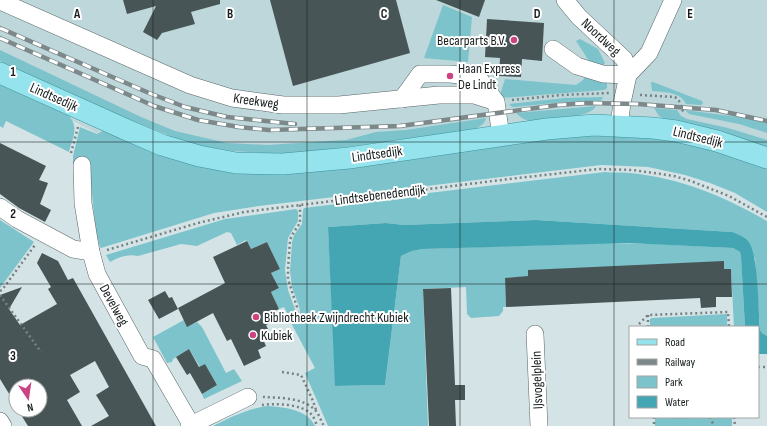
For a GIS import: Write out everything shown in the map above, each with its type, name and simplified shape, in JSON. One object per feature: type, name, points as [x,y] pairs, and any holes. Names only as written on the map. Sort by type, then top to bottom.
[{"type":"main road","name":"Lindtsedijk","points":[[0,72],[162,145],[200,156],[236,163],[269,164],[349,158],[570,126],[619,125],[653,128],[683,133],[717,141],[767,158]]},
{"type":"street","name":"Kreekweg","points":[[0,0],[190,85],[232,98],[283,105],[339,105],[440,95],[474,95],[496,102]]},
{"type":"street","name":"Noordweg","points":[[565,0],[579,17],[624,60],[628,68],[628,75]]},
{"type":"street","points":[[619,125],[628,75],[650,53],[673,0]]},
{"type":"street","points":[[554,49],[577,66],[602,74],[628,75]]},
{"type":"street","points":[[402,99],[420,74],[450,74],[478,77],[496,102],[501,136]]},
{"type":"street","name":"Develweg","points":[[82,165],[83,203],[91,252],[97,274],[142,356],[153,359],[191,426]]},
{"type":"street","points":[[0,207],[73,249],[91,252]]},
{"type":"street","name":"IJsvogelplein","points":[[535,334],[539,426]]},
{"type":"street","points":[[191,426],[254,401]]},
{"type":"street","points":[[0,421],[3,426]]},
{"type":"path","name":"Lindtsebenedendijk","points":[[91,252],[98,253],[185,226],[225,216],[300,204],[591,170],[612,169],[654,172],[691,180],[729,196],[767,217]]},
{"type":"path","points":[[285,320],[295,316],[297,313],[297,307],[288,279],[288,269],[290,240],[292,234],[300,224],[300,204]]},
{"type":"path","points":[[0,291],[43,233]]},
{"type":"path","points":[[0,295],[41,352]]},
{"type":"path","points":[[639,324],[648,315],[728,312],[730,326]]},
{"type":"path","points":[[648,315],[648,326]]},
{"type":"path","points":[[282,372],[301,375],[324,426]]},
{"type":"path","points":[[254,401],[283,398],[310,405],[316,410]]},
{"type":"path","points":[[254,401],[285,404],[299,408],[311,414],[317,426]]},
{"type":"shaded area","points":[[0,0],[767,0],[767,167],[650,138],[200,187],[0,83]]},
{"type":"green space","points":[[443,5],[472,17],[468,62],[424,58]]},
{"type":"green space","points":[[580,39],[598,49],[605,63],[602,66],[589,61],[576,41]]},
{"type":"green space","points":[[0,50],[141,117],[175,131],[227,143],[267,145],[346,140],[376,132],[406,130],[486,118],[484,123],[476,129],[317,151],[278,154],[233,151],[201,146],[173,137],[111,112],[0,61]]},
{"type":"green space","points":[[588,73],[607,79],[607,88],[604,90],[501,98],[500,95],[505,79],[576,85],[583,80]]},
{"type":"green space","points":[[651,82],[702,101],[703,103],[701,105],[686,104],[684,100],[676,95],[667,92],[652,91]]},
{"type":"green space","points":[[0,84],[67,114],[71,118],[74,127],[74,137],[69,152],[6,121],[3,128],[0,126]]},
{"type":"green space","points":[[603,97],[601,101],[564,102],[515,107],[512,107],[509,104],[565,98]]},
{"type":"green space","points":[[596,106],[585,114],[557,119],[532,121],[524,119],[516,113]]},
{"type":"green space","points":[[654,108],[677,110],[681,116],[687,119],[728,128],[767,140],[767,148],[664,119],[659,116]]},
{"type":"green space","points":[[685,110],[746,118],[767,123],[767,133],[739,124],[689,114]]},
{"type":"green space","points":[[80,127],[97,134],[103,131],[109,132],[236,172],[291,174],[577,135],[675,139],[767,166],[767,212],[735,193],[685,175],[648,167],[601,165],[259,206],[214,213],[101,248],[96,232],[89,163],[73,164],[73,156]]},
{"type":"green space","points":[[605,172],[649,175],[667,179],[718,196],[767,221],[767,336],[760,330],[755,258],[732,232],[536,220],[404,225],[386,223],[328,227],[336,386],[385,385],[401,256],[412,251],[423,249],[603,243],[733,248],[740,252],[741,257],[745,326],[734,326],[731,269],[505,278],[506,307],[503,307],[503,311],[499,316],[471,318],[467,314],[466,287],[423,289],[428,426],[328,426],[305,373],[315,368],[290,321],[297,318],[300,312],[292,287],[290,271],[292,242],[294,235],[302,224],[304,208]]},
{"type":"green space","points":[[296,209],[298,211],[298,221],[288,238],[285,270],[288,290],[295,309],[294,313],[289,317],[284,307],[279,309],[271,292],[279,288],[271,273],[280,269],[267,242],[251,249],[246,240],[237,245],[231,233],[227,232],[197,246],[181,244],[138,256],[124,256],[110,262],[106,255],[225,219]]},
{"type":"green space","points":[[0,220],[34,242],[0,288]]},
{"type":"green space","points":[[727,314],[727,326],[650,326],[650,319]]},
{"type":"green space","points":[[184,320],[186,324],[190,325],[197,322],[202,327],[226,373],[234,369],[242,381],[204,399],[202,394],[217,385],[205,364],[200,367],[189,349],[173,359],[172,362],[167,363],[153,337]]},
{"type":"green space","points":[[267,406],[287,408],[301,412],[311,420],[315,426],[213,426],[246,411]]},
{"type":"green space","points":[[655,418],[732,418],[732,426],[655,426]]},
{"type":"water","points":[[536,220],[732,232],[748,241],[752,248],[756,270],[760,330],[767,336],[767,354],[759,354],[759,326],[745,326],[741,257],[740,252],[733,248],[627,243],[423,249],[412,251],[401,256],[385,385],[335,386],[328,227],[386,223],[404,225]]},
{"type":"building","points":[[123,0],[220,0],[220,4],[191,12],[195,24],[162,33],[157,40],[143,32],[156,6],[127,14]]},
{"type":"building","points":[[270,0],[396,0],[410,53],[293,86]]},
{"type":"building","points":[[436,0],[485,0],[479,17]]},
{"type":"building","name":"Becarparts B.V.","points":[[487,19],[544,23],[542,61],[522,59],[521,77],[499,76],[500,58],[485,57]]},
{"type":"building","points":[[0,143],[46,166],[39,180],[48,183],[40,204],[51,210],[45,222],[19,208],[0,194]]},
{"type":"building","points":[[247,241],[251,249],[267,242],[280,269],[271,273],[279,288],[271,292],[279,309],[271,313],[275,321],[266,325],[270,333],[262,337],[266,346],[258,350],[261,358],[244,366],[231,339],[227,341],[213,313],[187,327],[178,308],[225,283],[213,257]]},
{"type":"building","points":[[42,253],[58,261],[68,280],[73,278],[156,426],[91,426],[109,416],[96,395],[109,387],[95,361],[70,375],[80,392],[67,400],[82,426],[28,426],[23,418],[48,418],[48,378],[8,378],[8,392],[0,379],[0,295],[22,287],[9,309],[20,325],[57,304],[48,289],[51,287],[37,263]]},
{"type":"building","points":[[724,261],[724,269],[731,269],[732,297],[716,297],[716,307],[701,308],[700,298],[506,307],[505,278],[528,276],[528,270]]},
{"type":"building","points":[[451,288],[455,385],[465,385],[465,400],[455,400],[456,426],[429,426],[423,289]]},
{"type":"building","points":[[165,291],[169,298],[172,297],[178,309],[159,319],[148,300]]},
{"type":"building","points":[[189,349],[199,367],[205,364],[217,385],[202,394],[190,373],[187,375],[176,357]]},
{"type":"railway","points":[[0,28],[149,93],[185,107],[227,117],[295,124]]},
{"type":"railway","points":[[0,38],[154,106],[198,120],[239,127],[269,130],[400,126],[558,105],[587,103],[638,104],[716,110],[767,121]]},
{"type":"place","name":"Becarparts B.V.","points":[[514,40]]},
{"type":"place","name":"Haan Express De Lindt","points":[[450,76]]},
{"type":"place","name":"Bibliotheek Zwijndrecht Kubiek","points":[[256,317]]},
{"type":"place","name":"Kubiek","points":[[253,335]]}]
